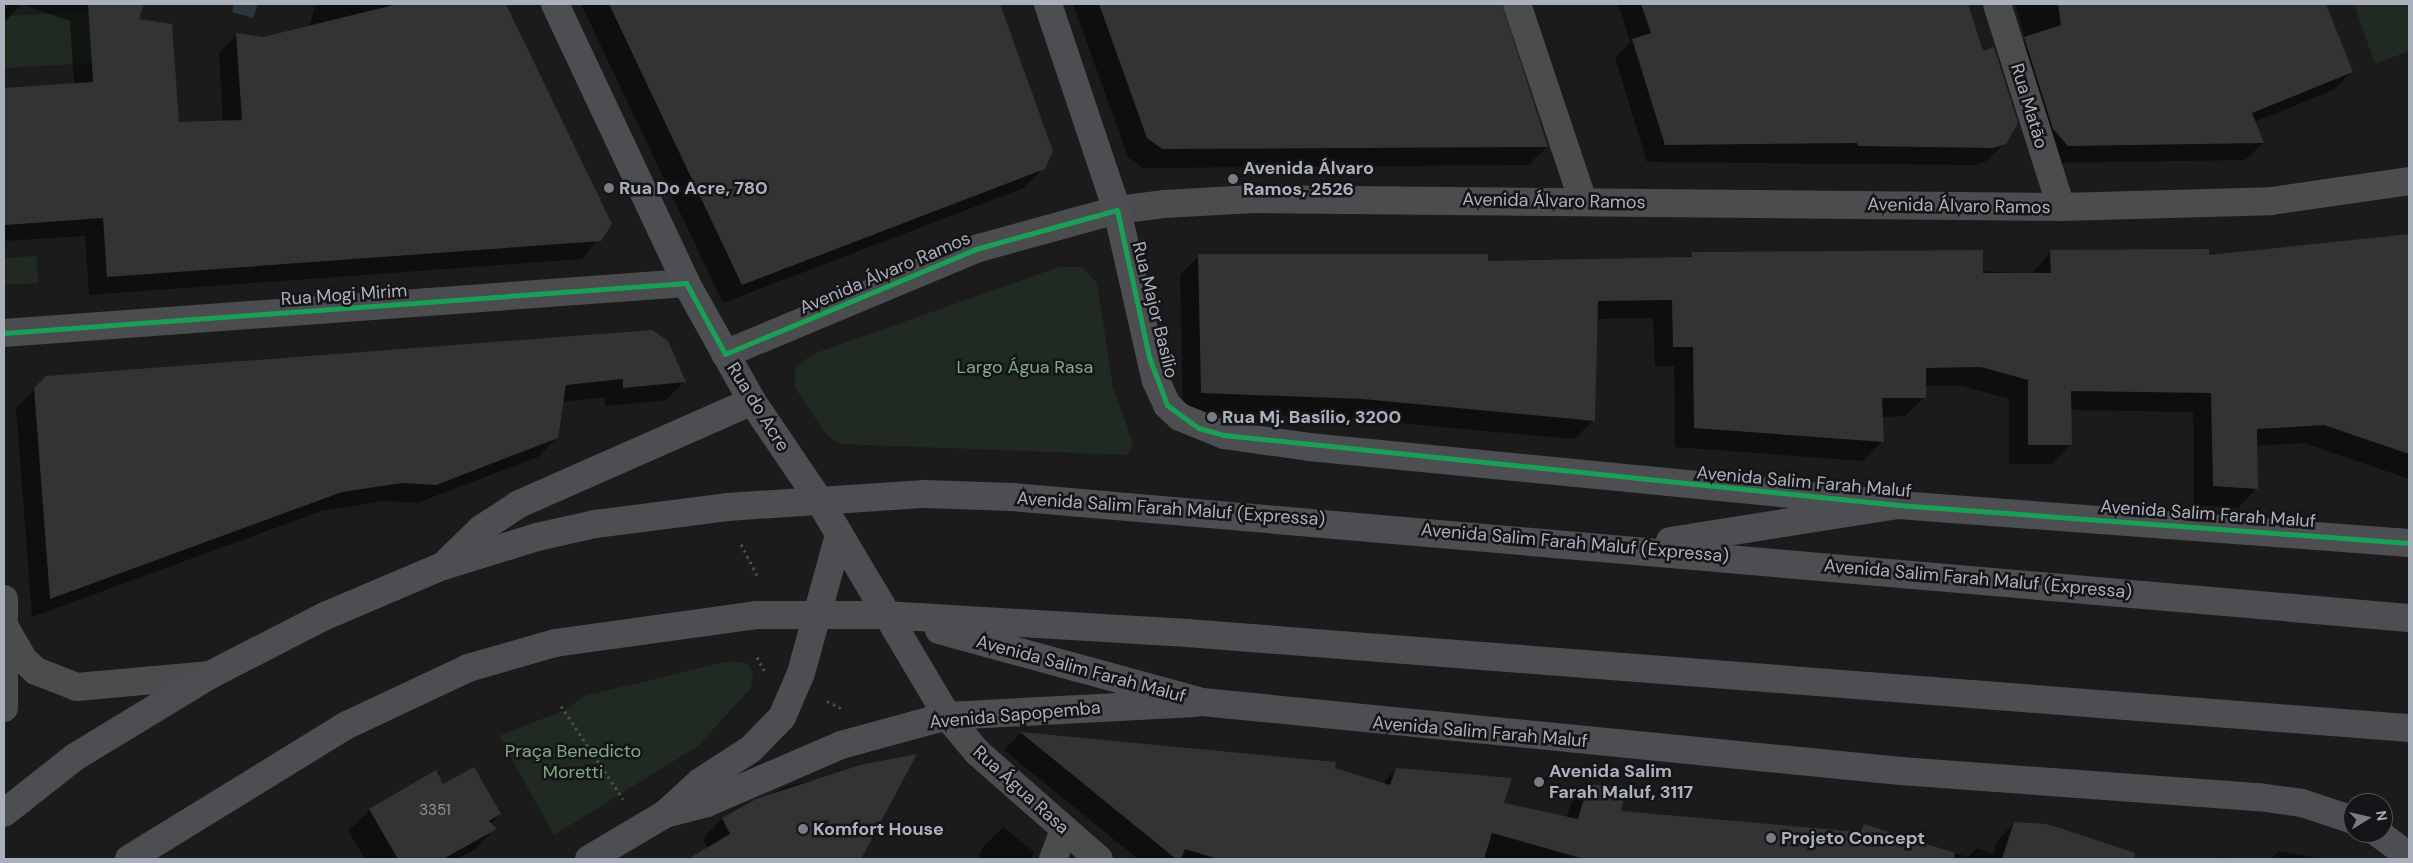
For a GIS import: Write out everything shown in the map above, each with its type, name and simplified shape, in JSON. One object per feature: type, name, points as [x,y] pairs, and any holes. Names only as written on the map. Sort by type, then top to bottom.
[{"type":"highway","points":[[443,566],[481,529],[518,504],[752,401]]},
{"type":"highway","name":"Avenida Salim Farah Maluf (Expressa)","points":[[4,813],[75,757],[210,675],[325,616],[443,566],[595,524],[819,500],[925,494],[1012,497],[1629,548],[2409,618]]},
{"type":"highway","name":"Avenida Salim Farah Maluf","points":[[1629,548],[1898,505],[2409,543]]},
{"type":"highway","points":[[129,859],[345,726],[468,668],[555,643],[756,614],[884,615],[1188,633],[2409,728]]},
{"type":"highway","name":"Avenida Salim Farah Maluf","points":[[884,615],[1202,702],[1863,768],[2259,797],[2302,803],[2343,817]]},
{"type":"highway","points":[[2393,843],[2408,853]]},
{"type":"main road","name":"Rua do Acre","points":[[554,4],[686,283],[725,354],[752,401],[819,500],[884,615],[947,716]]},
{"type":"main road","name":"Rua Major Basílio","points":[[1048,4],[1117,210],[1156,381],[1167,405],[1199,428]]},
{"type":"main road","name":"Avenida Salim Farah Maluf","points":[[1199,428],[1308,448],[1898,505]]},
{"type":"main road","name":"Avenida Sapopemba","points":[[589,859],[665,814],[700,782],[751,749],[782,717],[801,673],[815,614],[839,535]]},
{"type":"main road","name":"Avenida Sapopemba","points":[[665,814],[707,803],[841,745],[947,716],[1202,702]]},
{"type":"street","points":[[1518,4],[1583,201]]},
{"type":"street","name":"Rua Matão","points":[[1997,4],[2061,208]]},
{"type":"street","name":"Avenida Álvaro Ramos","points":[[725,354],[979,248],[1117,210],[1254,199],[1583,201],[2061,208],[2271,201],[2409,182]]},
{"type":"street","name":"Rua Mogi Mirim","points":[[4,333],[686,283]]},
{"type":"street","points":[[4,599],[6,629],[4,708]]},
{"type":"street","points":[[6,629],[23,660],[36,671],[77,687],[210,675]]},
{"type":"street","name":"Rua Água Rasa","points":[[947,716],[977,752],[1064,831],[1099,859]]},
{"type":"street","points":[[1053,859],[1064,831]]},
{"type":"path","points":[[741,544],[757,575]]},
{"type":"path","points":[[817,696],[846,711]]},
{"type":"path","points":[[562,706],[625,801]]},
{"type":"green space","points":[[2354,4],[2409,4],[2409,51],[2375,64]]},
{"type":"green space","points":[[89,12],[92,63],[4,68],[4,16]]},
{"type":"green space","points":[[37,256],[38,283],[4,285],[4,258]]},
{"type":"green space","name":"Largo Água Rasa","points":[[1059,267],[1081,267],[1097,283],[1113,387],[1133,443],[1127,455],[840,444],[826,434],[795,388],[795,367],[813,354]]},
{"type":"green space","name":"Praça Benedicto Moretti","points":[[729,661],[746,663],[753,672],[751,688],[698,746],[554,835],[499,736],[565,710],[584,696]]},
{"type":"shaded area","points":[[234,4],[258,4],[253,18],[232,12]]},
{"type":"building","points":[[88,4],[144,4],[139,19],[172,24],[179,122],[242,120],[236,33],[263,37],[398,4],[506,4],[612,224],[601,241],[107,277],[103,218],[5,225],[4,88],[93,82]]},
{"type":"building","points":[[609,4],[1000,4],[1053,151],[1045,169],[742,285]]},
{"type":"building","points":[[1099,4],[1502,4],[1548,147],[1162,149],[1147,138]]},
{"type":"building","points":[[1641,4],[1968,4],[1983,51],[1994,47],[2018,123],[2006,144],[1993,148],[1858,146],[1857,143],[1665,145],[1632,39],[1651,33]]},
{"type":"building","points":[[2058,4],[2326,4],[2353,72],[2252,113],[2264,143],[2068,146],[2053,129],[2024,37],[2061,25]]},
{"type":"building","points":[[2409,234],[2409,454],[2324,425],[2257,429],[2258,489],[2213,486],[2211,393],[2071,391],[2072,445],[2028,445],[2028,380],[1981,367],[1926,368],[1926,398],[1882,398],[1884,442],[1694,428],[1693,347],[1673,347],[1672,300],[1598,301],[1595,421],[1363,399],[1201,393],[1198,254],[1488,254],[1488,261],[1692,257],[1691,252],[1983,250],[1983,273],[2051,273],[2050,250],[2209,249],[2209,255]]},
{"type":"building","points":[[652,330],[668,341],[686,382],[623,388],[623,379],[566,385],[558,438],[436,485],[402,483],[342,492],[50,599],[34,388],[46,376]]},
{"type":"building","points":[[1020,732],[1336,762],[1335,768],[1390,785],[1396,768],[1512,778],[1504,803],[1578,819],[1588,784],[1627,787],[1621,811],[1860,832],[1864,824],[1955,853],[1954,859],[1584,859],[1492,833],[1484,859],[1218,859],[1185,849],[1181,859],[1176,859]]},
{"type":"building","points":[[917,754],[861,859],[688,859],[730,834],[722,818],[756,799],[860,765]]},
{"type":"building","points":[[474,767],[501,814],[489,821],[497,829],[443,859],[398,859],[369,809],[436,770],[443,784]]},
{"type":"building","points":[[2014,822],[2047,824],[2135,853],[2134,859],[2002,859]]},
{"type":"cycle path","points":[[4,333],[686,283],[725,354],[979,248],[1117,210],[1149,357],[1167,405],[1199,428],[1224,435],[1898,505],[2409,543]]},
{"type":"place","name":"Avenida Álvaro Ramos, 2526","points":[[1233,179]]},
{"type":"place","name":"Rua Do Acre, 780","points":[[609,188]]},
{"type":"place","name":"Rua Mj. Basílio, 3200","points":[[1212,417]]},
{"type":"place","name":"Avenida Salim Farah Maluf, 3117","points":[[1539,782]]},
{"type":"place","name":"Komfort House","points":[[803,829]]},
{"type":"place","name":"Projeto Concept","points":[[1771,838]]}]
